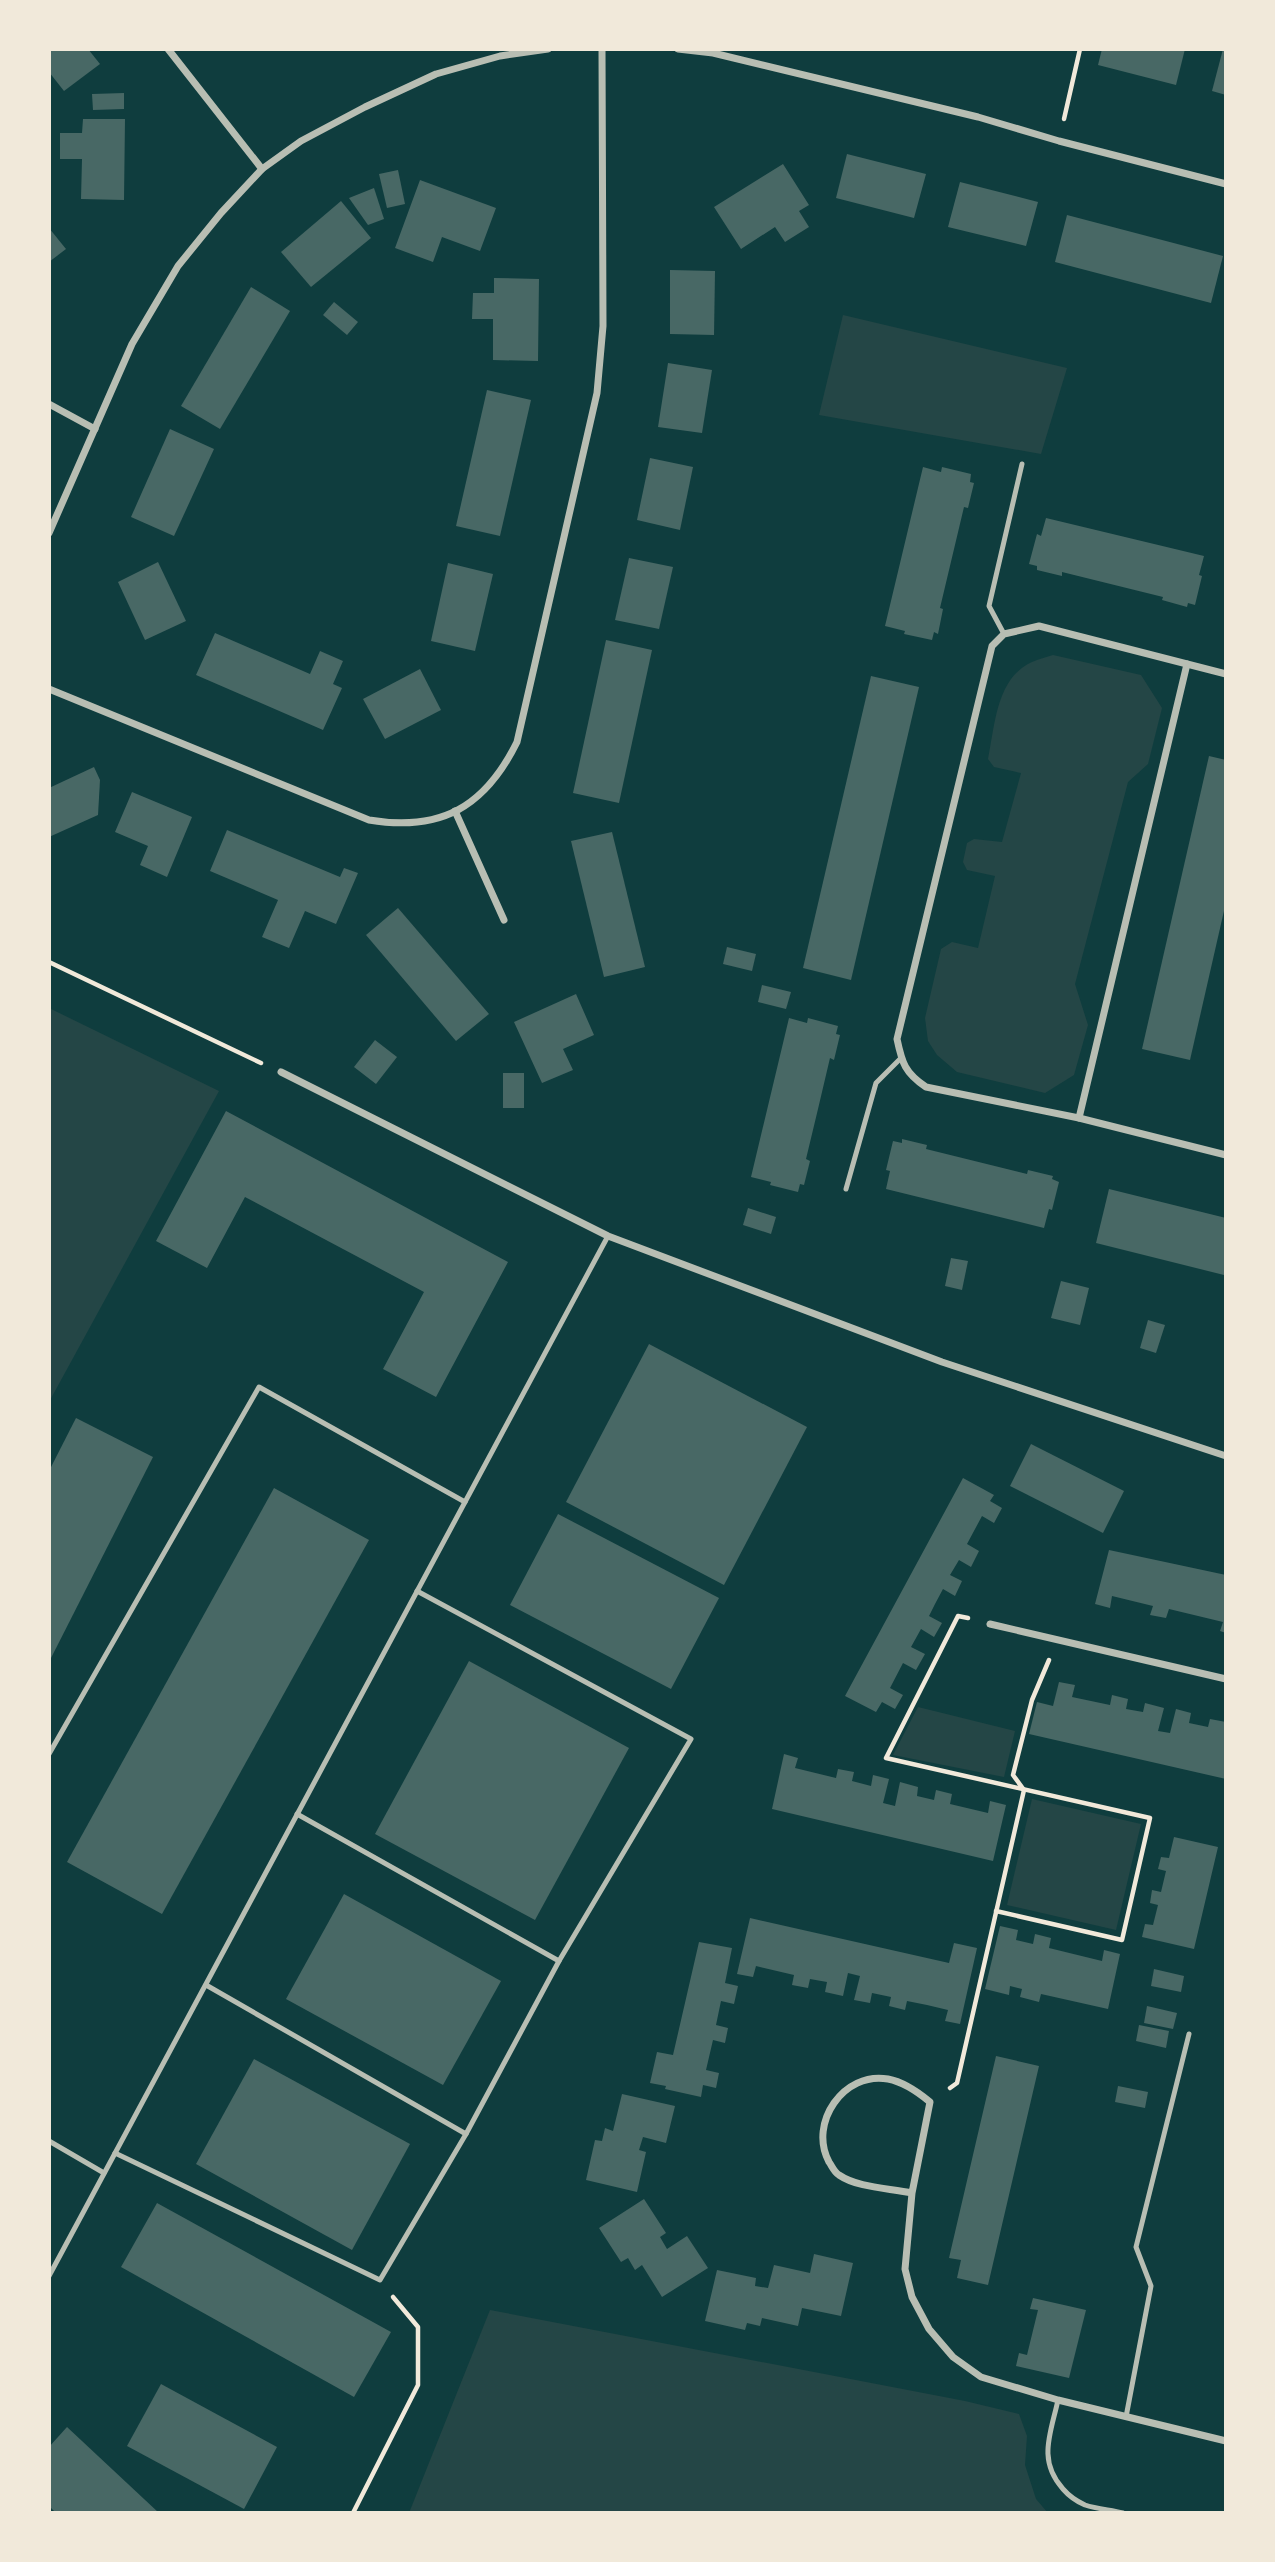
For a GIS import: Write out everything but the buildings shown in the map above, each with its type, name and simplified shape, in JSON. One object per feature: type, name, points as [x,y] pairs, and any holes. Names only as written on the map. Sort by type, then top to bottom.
[{"type":"street","points":[[168,49],[262,169]]},
{"type":"street","points":[[49,533],[132,344],[178,266],[220,213],[262,169],[312,135],[436,74],[500,56],[548,49]]},
{"type":"street","points":[[49,689],[369,820],[413,824],[435,820],[475,799],[493,783],[517,742],[597,393],[603,326],[602,49]]},
{"type":"street","points":[[678,49],[760,64],[978,117],[1226,184]]},
{"type":"street","points":[[49,404],[95,429]]},
{"type":"street","points":[[1226,674],[1040,626],[1021,628],[1004,634],[992,646],[897,1039],[901,1058],[911,1076],[926,1087],[1079,1118],[1226,1155]]},
{"type":"street","points":[[1079,1118],[1187,664]]},
{"type":"street","points":[[455,811],[504,920]]},
{"type":"street","points":[[281,1072],[608,1236],[942,1362],[1226,1456]]},
{"type":"street","points":[[990,1624],[1226,1679]]},
{"type":"street","points":[[912,2193],[854,2182],[836,2174],[827,2156],[823,2137],[826,2117],[834,2101],[849,2088],[867,2080],[887,2079],[915,2090],[930,2102],[912,2193],[905,2269],[912,2297],[929,2329],[953,2357],[981,2376],[1058,2400],[1226,2441]]},
{"type":"lane","points":[[1004,634],[989,606],[1022,464]]},
{"type":"lane","points":[[846,1189],[876,1083],[901,1058]]},
{"type":"lane","points":[[49,2276],[608,1236]]},
{"type":"lane","points":[[49,1754],[259,1387],[465,1502]]},
{"type":"lane","points":[[115,2153],[380,2280],[466,2134],[559,1961],[691,1740],[417,1591]]},
{"type":"lane","points":[[297,1814],[559,1961]]},
{"type":"lane","points":[[206,1985],[466,2134]]},
{"type":"lane","points":[[1126,2417],[1152,2286],[1136,2247],[1189,2034]]},
{"type":"lane","points":[[49,2141],[104,2174]]},
{"type":"lane","points":[[1058,2400],[1048,2446],[1048,2466],[1055,2480],[1070,2497],[1085,2505],[1123,2513]]},
{"type":"path","points":[[1059,141],[1080,49]]},
{"type":"path","points":[[49,962],[281,1072]]},
{"type":"path","points":[[990,1624],[958,1616],[886,1758],[1150,1818],[1122,1940],[996,1911]]},
{"type":"path","points":[[930,2102],[957,2083],[1024,1790],[1013,1775],[1032,1700],[1058,1640]]},
{"type":"path","points":[[353,2513],[418,2385],[418,2327],[380,2280]]},
{"type":"shaded area","points":[[843,315],[1067,368],[1041,454],[819,415]]},
{"type":"shaded area","points":[[1053,655],[1141,675],[1162,708],[1148,764],[1128,782],[1075,984],[1088,1025],[1074,1075],[1045,1093],[957,1072],[937,1055],[928,1041],[925,1018],[941,949],[952,942],[978,948],[995,876],[967,870],[963,862],[967,843],[974,839],[1002,842],[1021,773],[994,767],[988,759],[999,704],[1011,679],[1020,669]]},
{"type":"shaded area","points":[[49,1008],[219,1091],[49,1402]]},
{"type":"shaded area","points":[[918,1707],[1015,1731],[1004,1777],[893,1755]]},
{"type":"shaded area","points":[[1032,1799],[1141,1824],[1116,1930],[1007,1905]]},
{"type":"shaded area","points":[[490,2310],[965,2401],[1019,2414],[1027,2436],[1025,2465],[1036,2499],[1048,2513],[409,2513]]}]
